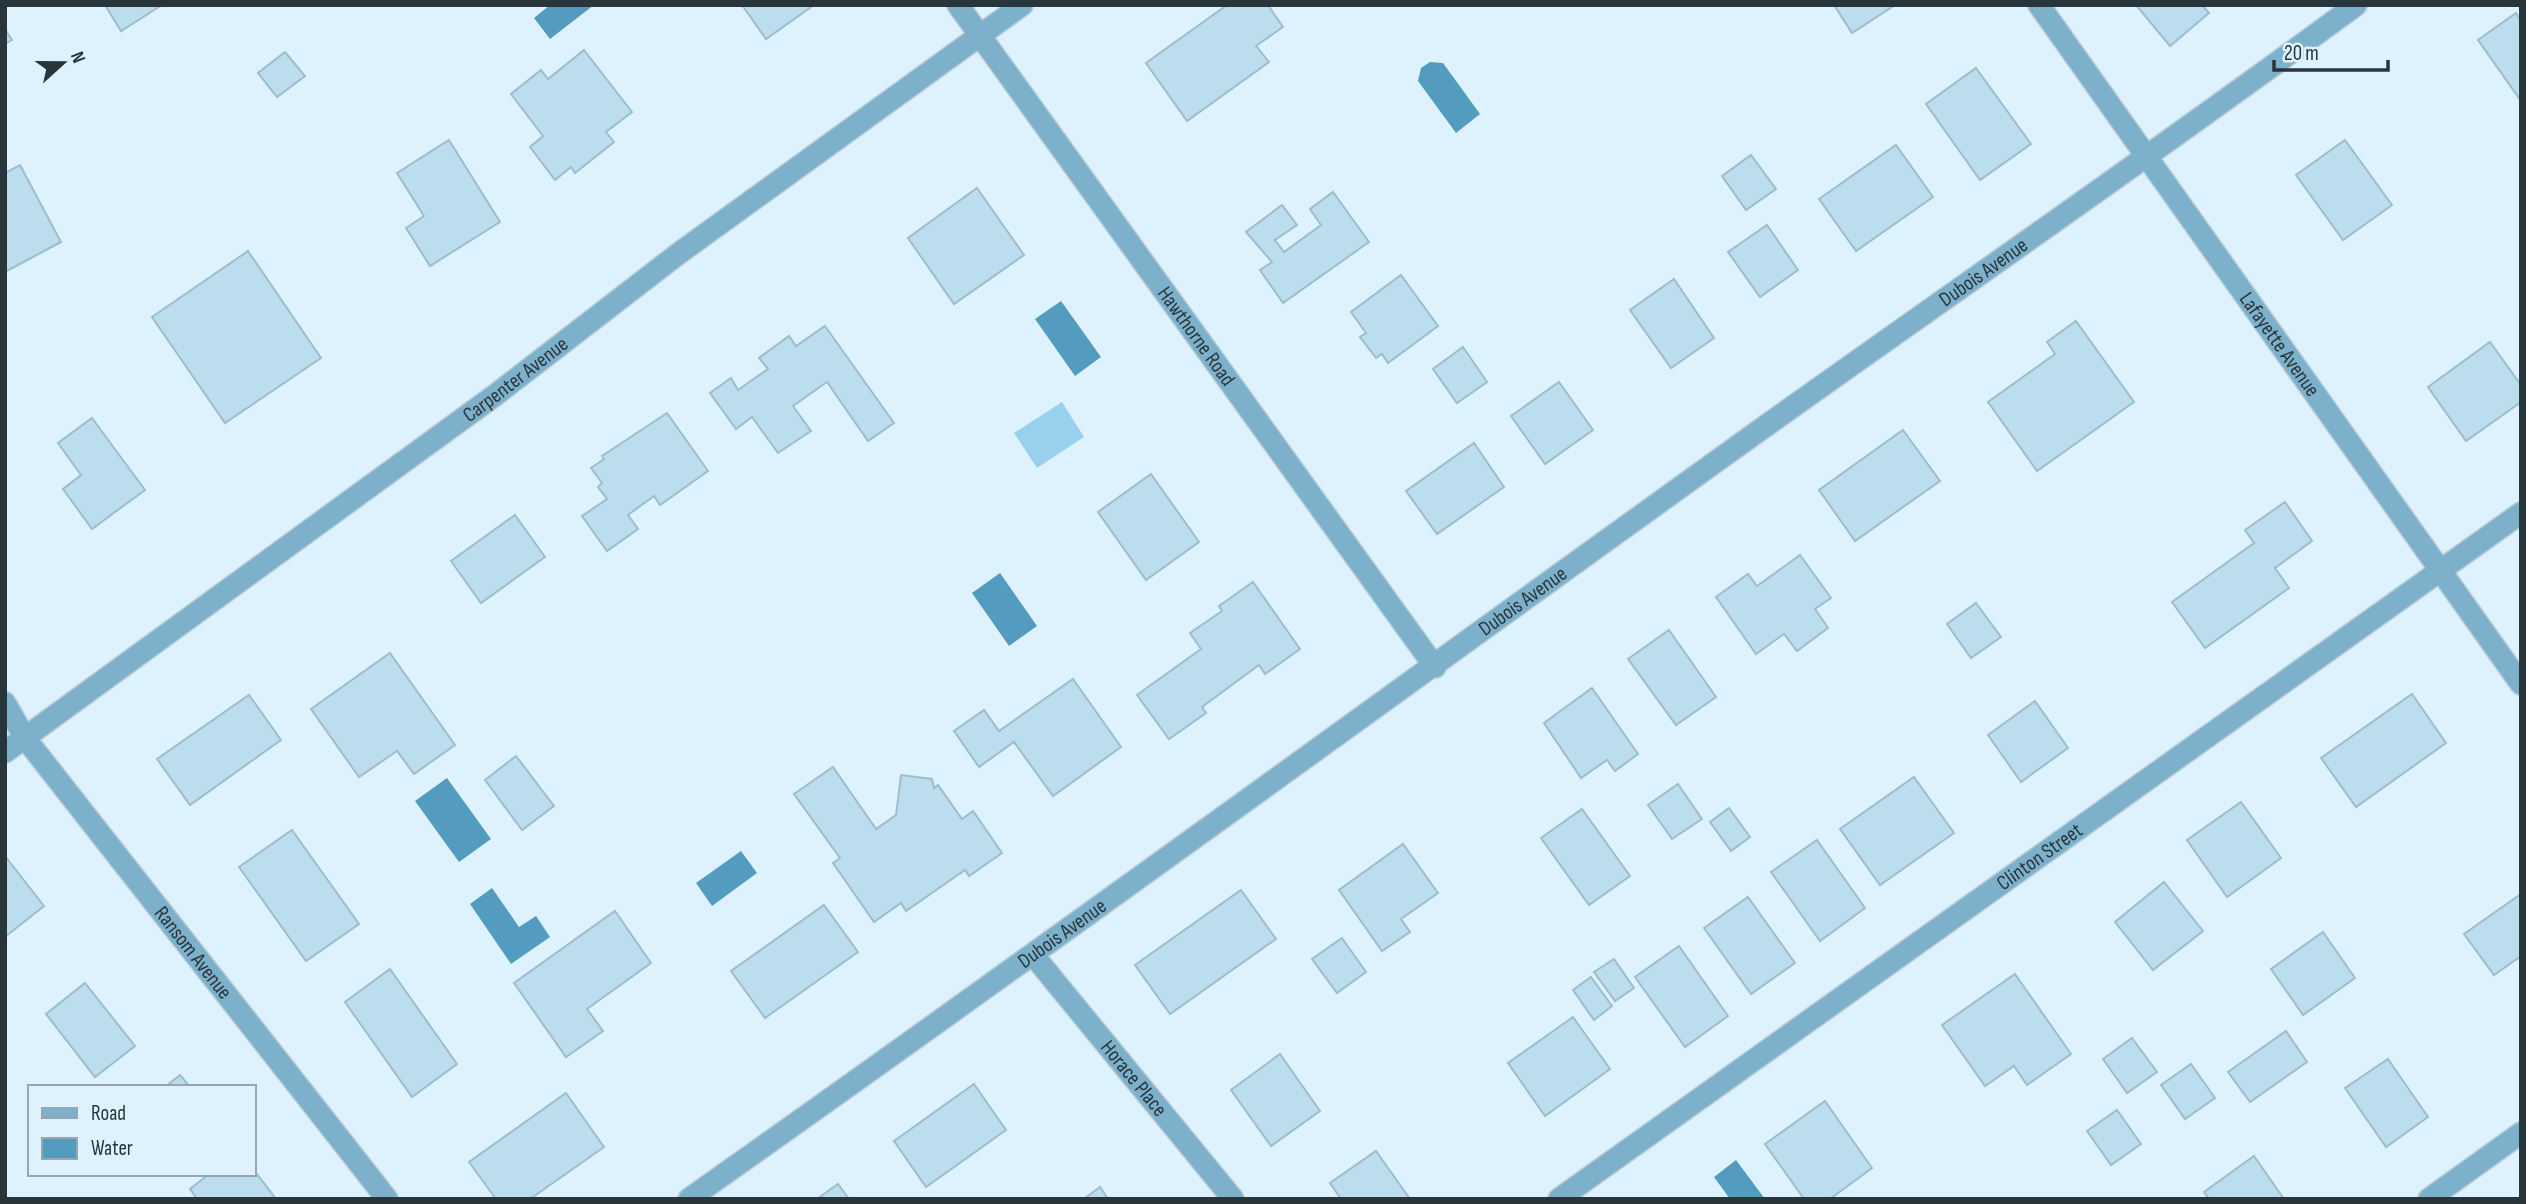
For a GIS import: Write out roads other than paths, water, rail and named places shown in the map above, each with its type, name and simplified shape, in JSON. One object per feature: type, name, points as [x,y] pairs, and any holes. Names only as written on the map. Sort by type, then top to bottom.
[{"type":"street","name":"Hawthorne Road","points":[[958,5],[1435,667]]},
{"type":"street","name":"Carpenter Avenue","points":[[5,752],[482,404],[678,254],[1023,5]]},
{"type":"street","name":"Lafayette Avenue","points":[[2039,5],[2521,684]]},
{"type":"street","name":"Dubois Avenue","points":[[689,1199],[1034,956],[1761,430],[2147,158],[2356,5]]},
{"type":"street","name":"Clinton Street","points":[[1559,1199],[2521,513]]},
{"type":"street","name":"Ransom Avenue","points":[[5,703],[25,738],[387,1199]]},
{"type":"street","name":"Horace Place","points":[[1034,956],[1233,1199]]},
{"type":"street","points":[[2429,1199],[2521,1133]]},
{"type":"water","points":[[550,5],[594,5],[550,39],[534,18]]},
{"type":"water","points":[[1430,62],[1443,63],[1480,114],[1456,133],[1418,81],[1421,68]]},
{"type":"water","points":[[1061,301],[1101,357],[1075,376],[1035,319]]},
{"type":"water","points":[[1000,573],[1037,626],[1009,646],[972,593]]},
{"type":"water","points":[[447,778],[491,839],[459,862],[415,801]]},
{"type":"water","points":[[741,851],[757,873],[712,906],[696,883]]},
{"type":"water","points":[[492,888],[519,927],[536,916],[550,937],[511,964],[470,904]]},
{"type":"water","points":[[1736,1160],[1765,1199],[1730,1199],[1714,1177]]}]
